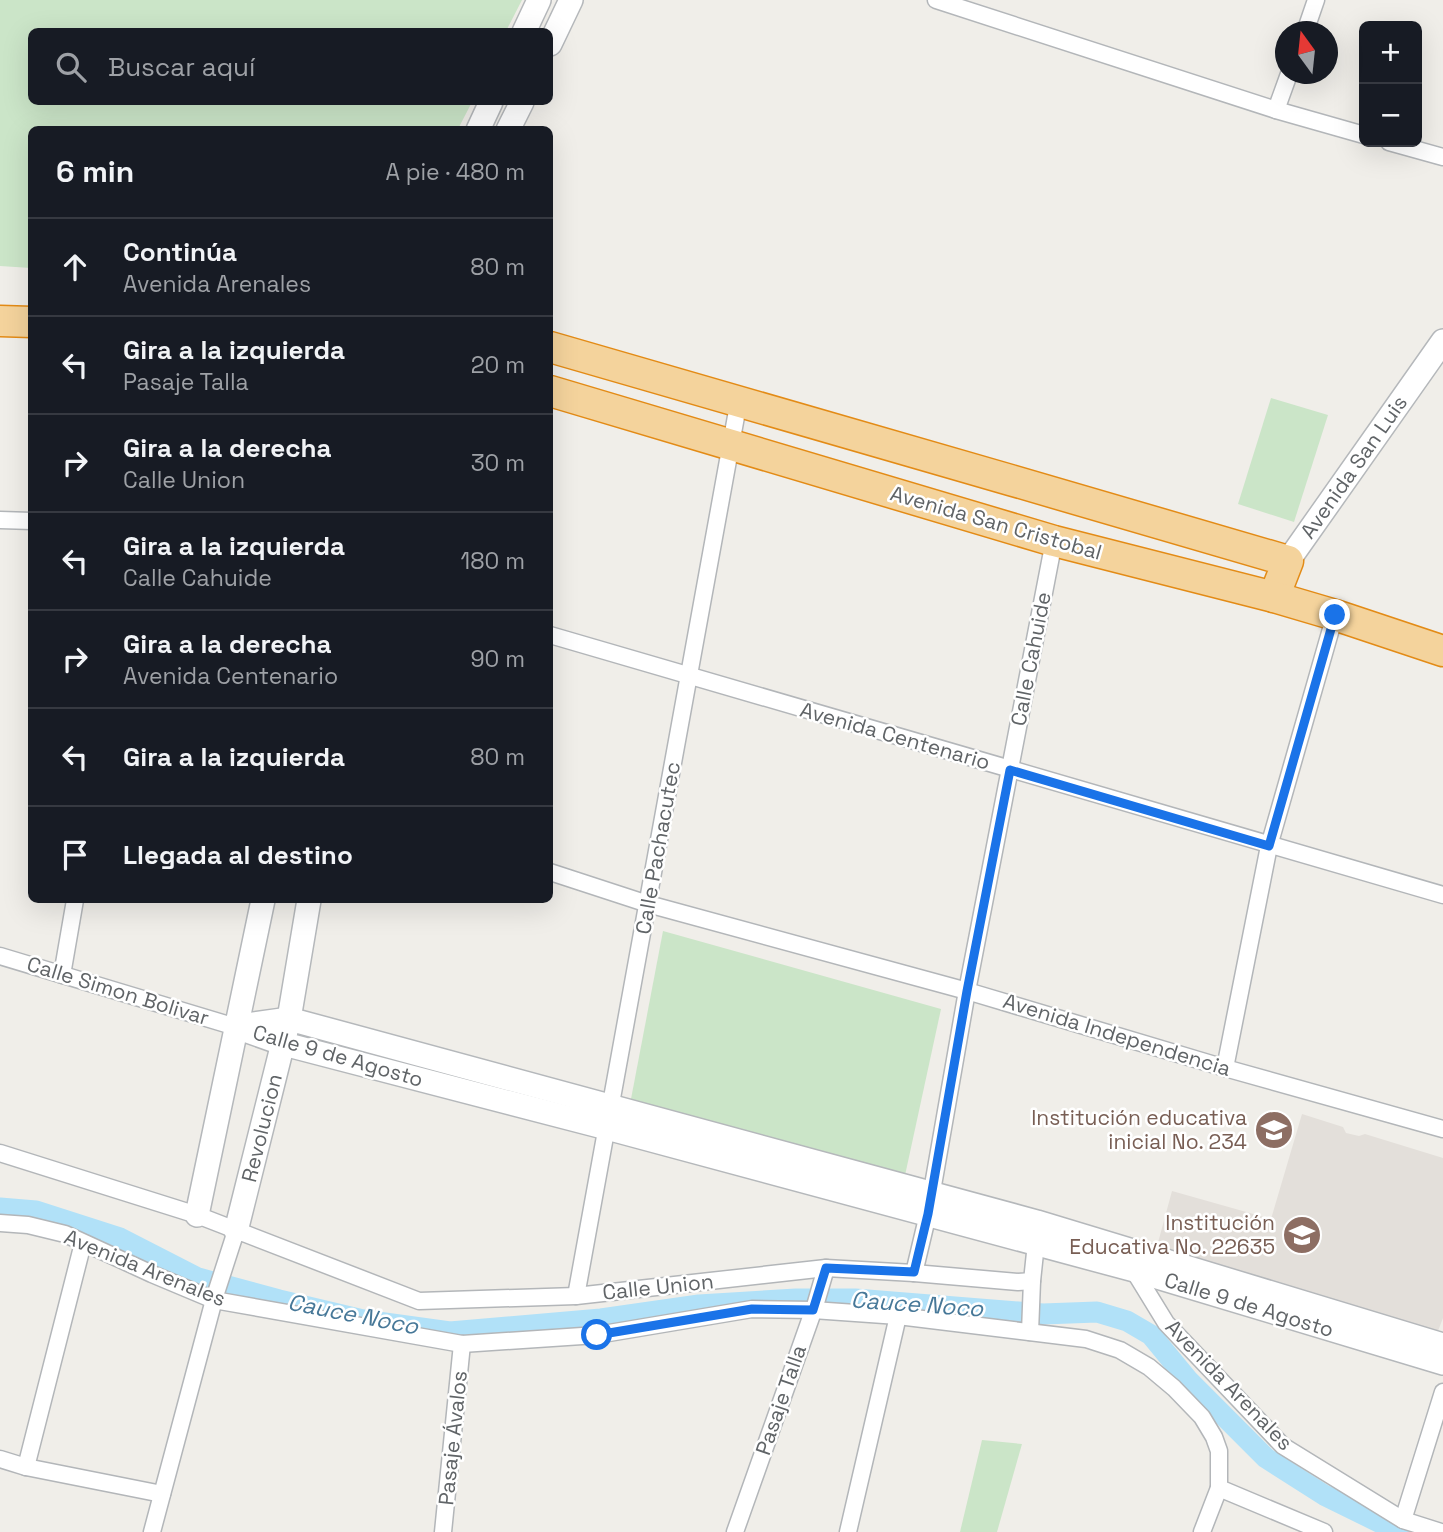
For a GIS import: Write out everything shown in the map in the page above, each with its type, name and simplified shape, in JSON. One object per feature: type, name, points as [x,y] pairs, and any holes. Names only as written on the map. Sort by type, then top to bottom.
[{"type":"highway","points":[[0,321],[28,322]]},
{"type":"highway","points":[[553,348],[1288,561]]},
{"type":"highway","name":"Avenida San Cristobal","points":[[553,392],[1054,541],[1274,597],[1443,651]]},
{"type":"highway","points":[[988,522],[997,478]]},
{"type":"highway","name":"Avenida San Luis","points":[[1274,597],[1288,561]]},
{"type":"street","points":[[526,28],[539,0]]},
{"type":"street","points":[[553,38],[571,0]]},
{"type":"street","points":[[936,0],[972,5],[1276,110],[1359,134]]},
{"type":"street","points":[[1309,21],[1316,0]]},
{"type":"street","points":[[1276,110],[1285,84]]},
{"type":"street","points":[[480,126],[490,105]]},
{"type":"street","points":[[510,126],[520,105]]},
{"type":"street","points":[[1407,147],[1443,157]]},
{"type":"street","name":"Avenida San Luis","points":[[1288,561],[1439,354]]},
{"type":"street","name":"Calle Pachacutec","points":[[576,1296],[739,400]]},
{"type":"street","points":[[0,520],[28,521]]},
{"type":"street","name":"Calle Cahuide","points":[[914,1272],[930,1204],[967,991],[1054,541]]},
{"type":"street","points":[[1225,1068],[1269,846],[1335,615]]},
{"type":"street","name":"Avenida Centenario","points":[[553,636],[1443,895]]},
{"type":"street","name":"Avenida Independencia","points":[[553,873],[648,904],[967,991],[1225,1068],[1443,1129]]},
{"type":"street","points":[[62,975],[74,903]]},
{"type":"street","name":"Revolucion","points":[[197,1215],[262,903]]},
{"type":"street","name":"Revolucion","points":[[236,1231],[284,1044],[308,903]]},
{"type":"street","name":"Calle Simon Bolivar","points":[[0,956],[236,1027]]},
{"type":"street","name":"Calle 9 de Agosto","points":[[236,1027],[289,1019],[609,1117],[1037,1233],[1134,1270],[1443,1363]]},
{"type":"street","name":"Calle 9 de Agosto","points":[[236,1027],[284,1044],[609,1117]]},
{"type":"street","points":[[0,1153],[197,1215],[236,1231],[214,1298],[152,1532]]},
{"type":"street","name":"Avenida Arenales","points":[[0,1223],[28,1225],[65,1234],[214,1298],[462,1344],[597,1335],[752,1309],[816,1303],[898,1317],[1030,1326],[1120,1350],[1149,1367],[1174,1388],[1202,1417],[1214,1437],[1219,1451],[1219,1488]]},
{"type":"street","name":"Calle Union","points":[[236,1231],[419,1301],[576,1296],[826,1268],[914,1272],[1018,1282],[1032,1287]]},
{"type":"street","points":[[1030,1326],[1037,1233]]},
{"type":"street","name":"Calle 9 de Agosto","points":[[1037,1233],[1119,1246],[1443,1345]]},
{"type":"street","points":[[26,1467],[83,1243]]},
{"type":"street","name":"Avenida Arenales","points":[[1119,1246],[1166,1323],[1283,1446],[1403,1520],[1441,1532]]},
{"type":"street","name":"Pasaje Talla","points":[[735,1532],[826,1268]]},
{"type":"street","points":[[848,1532],[898,1317]]},
{"type":"street","name":"Pasaje Ávalos","points":[[443,1532],[462,1344]]},
{"type":"street","points":[[1403,1520],[1443,1392]]},
{"type":"street","points":[[0,1459],[26,1467],[162,1494]]},
{"type":"street","points":[[1202,1532],[1219,1488],[1324,1532]]},
{"type":"shaded area","name":"Institución Educativa No. 22635","points":[[1302,1114],[1343,1127],[1346,1133],[1359,1136],[1365,1134],[1443,1158],[1443,1318],[1438,1331],[1434,1333],[1156,1250],[1172,1191],[1271,1219]]},
{"type":"green space","points":[[0,0],[522,0],[508,28],[28,28],[28,105],[470,105],[460,126],[28,126],[28,268],[0,266]]},
{"type":"green space","points":[[1271,398],[1328,415],[1294,522],[1238,504]]},
{"type":"green space","points":[[663,931],[941,1009],[904,1180],[631,1099]]},
{"type":"green space","points":[[982,1440],[1022,1444],[997,1532],[960,1532]]},
{"type":"waterway","name":"Cauce Noco","points":[[0,1208],[36,1211],[120,1238],[198,1278],[363,1320],[450,1332],[601,1319],[699,1305],[796,1299],[855,1299],[1043,1314],[1097,1312],[1127,1321],[1151,1335],[1188,1380],[1266,1458],[1324,1495],[1399,1532]]},
{"type":"place","name":"Institución educativa inicial No. 234","points":[[1274,1130]]},
{"type":"place","name":"Institución Educativa No. 22635","points":[[1302,1235]]},
{"type":"route","points":[[597,1335],[752,1309],[813,1310],[826,1268],[914,1272],[928,1214],[967,991],[1010,770],[1269,846],[1335,615]]}]
